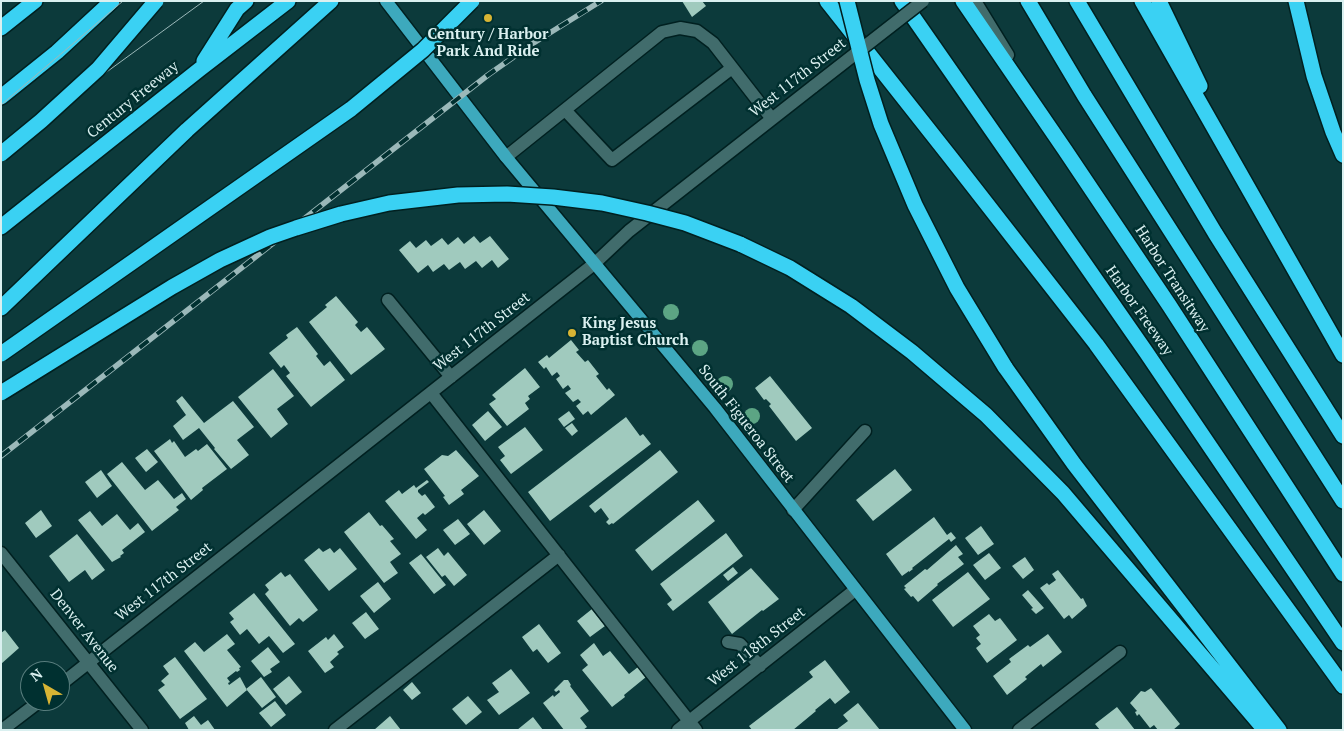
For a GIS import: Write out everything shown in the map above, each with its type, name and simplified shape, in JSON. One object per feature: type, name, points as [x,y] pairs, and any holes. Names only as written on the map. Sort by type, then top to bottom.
[{"type":"highway","points":[[1,28],[35,1]]},
{"type":"highway","points":[[1,98],[56,52],[112,1]]},
{"type":"highway","points":[[1,154],[41,121],[98,69],[156,1]]},
{"type":"highway","name":"Century Freeway","points":[[1,227],[288,1]]},
{"type":"highway","points":[[1,308],[186,130],[331,1]]},
{"type":"highway","points":[[1,354],[351,109],[424,50],[472,1]]},
{"type":"highway","points":[[827,1],[1096,344],[1343,686]]},
{"type":"highway","points":[[847,1],[854,35],[876,106],[915,205],[957,288],[1006,367],[1080,471],[1279,730]]},
{"type":"highway","name":"Harbor Freeway","points":[[902,1],[1146,352],[1343,643]]},
{"type":"highway","points":[[963,1],[1065,150]]},
{"type":"highway","points":[[1028,1],[1084,94]]},
{"type":"highway","points":[[1077,1],[1214,233],[1343,436]]},
{"type":"highway","points":[[1142,1],[1343,355]]},
{"type":"highway","points":[[1159,1],[1246,182]]},
{"type":"highway","points":[[1296,1],[1314,76],[1343,155]]},
{"type":"highway","points":[[200,69],[242,5]]},
{"type":"highway","name":"Harbor Transitway","points":[[1084,94],[1343,501]]},
{"type":"highway","name":"Harbor Transitway","points":[[1065,150],[1169,305],[1343,574]]},
{"type":"highway","points":[[1,393],[172,287],[220,260],[270,237],[341,214],[381,205],[458,195],[507,194],[602,203],[665,218],[740,244],[790,268],[851,306],[912,352],[980,409],[1063,493],[1265,730]]},
{"type":"main road","name":"South Figueroa Street","points":[[386,1],[506,158],[714,408],[965,730]]},
{"type":"street","name":"West 117th Street","points":[[70,677],[594,264],[629,231],[923,1]]},
{"type":"street","name":"Harbor Transitway","points":[[975,1],[1065,150]]},
{"type":"street","name":"Harbor Transitway","points":[[1022,1],[1084,94]]},
{"type":"street","points":[[506,158],[662,32],[680,28],[697,31],[713,43],[772,119]]},
{"type":"street","points":[[565,110],[612,160],[732,68]]},
{"type":"street","points":[[388,300],[451,377]]},
{"type":"street","points":[[430,393],[559,554],[692,726]]},
{"type":"street","points":[[792,510],[865,431]]},
{"type":"street","name":"Denver Avenue","points":[[1,553],[142,730]]},
{"type":"street","points":[[335,730],[559,554]]},
{"type":"street","name":"West 118th Street","points":[[678,730],[692,726],[760,666],[855,590]]},
{"type":"street","points":[[728,642],[740,644],[760,666]]},
{"type":"street","points":[[1019,730],[1120,652]]},
{"type":"street","points":[[2,730],[27,711]]},
{"type":"building","points":[[682,1],[702,1],[706,6],[692,17]]},
{"type":"building","points":[[474,236],[480,243],[490,236],[509,259],[498,268],[492,260],[482,268],[476,261],[465,269],[460,262],[449,270],[444,264],[433,272],[428,265],[418,273],[399,250],[410,241],[416,248],[426,240],[431,246],[442,238],[448,245],[458,237],[464,244]]},
{"type":"building","points":[[336,296],[358,322],[355,325],[361,332],[367,327],[385,349],[351,375],[309,322],[327,307],[325,305]]},
{"type":"building","points":[[297,327],[318,354],[316,356],[324,366],[330,361],[345,380],[311,407],[286,376],[290,373],[284,365],[281,368],[269,353],[288,338],[286,335]]},
{"type":"building","points":[[571,340],[579,350],[576,352],[585,362],[588,360],[599,374],[596,376],[607,390],[609,388],[615,395],[591,415],[588,411],[583,415],[576,406],[581,402],[578,399],[573,402],[565,393],[571,389],[568,385],[563,389],[556,379],[560,376],[557,372],[552,376],[546,367],[544,369],[538,362],[547,355],[549,358]]},
{"type":"building","points":[[525,368],[540,387],[528,396],[530,399],[525,403],[529,409],[507,426],[489,404],[496,399],[492,395]]},
{"type":"building","points":[[273,369],[294,396],[277,409],[288,424],[271,438],[238,397]]},
{"type":"building","points":[[770,376],[812,428],[796,441],[769,406],[771,404],[766,399],[764,400],[755,388]]},
{"type":"building","points":[[182,396],[204,423],[233,401],[254,427],[237,440],[249,455],[231,469],[199,428],[183,440],[173,426],[186,415],[176,401]]},
{"type":"building","points":[[488,411],[502,427],[485,441],[472,425]]},
{"type":"building","points":[[569,411],[575,419],[564,427],[558,419]]},
{"type":"building","points":[[626,417],[640,436],[643,434],[651,444],[550,521],[528,492]]},
{"type":"building","points":[[572,423],[578,431],[572,436],[565,428]]},
{"type":"building","points":[[525,427],[543,450],[511,474],[500,460],[505,456],[498,447]]},
{"type":"building","points":[[170,439],[172,443],[174,441],[185,457],[207,444],[227,469],[202,488],[203,490],[191,500],[154,451]]},
{"type":"building","points":[[147,449],[158,462],[146,472],[135,458]]},
{"type":"building","points":[[456,450],[479,476],[461,490],[464,494],[449,505],[443,497],[445,496],[424,469],[442,455],[448,456]]},
{"type":"building","points":[[660,450],[678,472],[613,524],[609,525],[606,522],[609,519],[601,508],[595,513],[589,506]]},
{"type":"building","points":[[122,462],[145,490],[158,480],[174,499],[182,493],[186,499],[176,507],[179,510],[152,531],[107,474]]},
{"type":"building","points":[[895,469],[912,490],[873,521],[856,500]]},
{"type":"building","points":[[101,470],[112,486],[97,498],[85,482]]},
{"type":"building","points":[[427,480],[429,482],[418,492],[422,496],[425,494],[435,507],[425,515],[423,513],[417,518],[427,530],[416,539],[385,501],[399,490],[402,494],[414,485],[416,488]]},
{"type":"building","points":[[698,500],[715,521],[652,571],[635,550]]},
{"type":"building","points":[[41,510],[52,526],[36,538],[25,523]]},
{"type":"building","points":[[484,510],[501,531],[484,545],[467,524]]},
{"type":"building","points":[[90,511],[102,526],[117,514],[130,530],[138,523],[145,532],[122,550],[124,553],[121,557],[112,562],[78,520]]},
{"type":"building","points":[[369,512],[394,539],[390,541],[401,554],[390,562],[398,573],[384,583],[344,532]]},
{"type":"building","points":[[934,517],[947,535],[951,532],[956,538],[951,542],[949,539],[902,576],[886,554]]},
{"type":"building","points":[[458,519],[470,534],[455,545],[443,530]]},
{"type":"building","points":[[981,526],[994,544],[978,555],[965,538]]},
{"type":"building","points":[[726,533],[743,556],[673,611],[667,604],[672,600],[660,584]]},
{"type":"building","points":[[77,534],[105,570],[92,580],[85,570],[69,582],[49,556]]},
{"type":"building","points":[[956,545],[963,554],[958,557],[964,564],[937,584],[918,602],[913,596],[911,597],[904,589],[906,588],[904,586],[925,569],[927,570]]},
{"type":"building","points":[[319,548],[323,552],[330,548],[334,553],[340,548],[357,569],[329,591],[304,560]]},
{"type":"building","points":[[438,548],[444,556],[448,552],[467,575],[454,586],[445,575],[442,577],[426,557]]},
{"type":"building","points":[[989,553],[1001,568],[985,580],[973,565]]},
{"type":"building","points":[[421,554],[446,585],[434,594],[409,563]]},
{"type":"building","points":[[1025,557],[1034,570],[1023,579],[1012,566]]},
{"type":"building","points":[[733,567],[738,573],[728,581],[723,575]]},
{"type":"building","points":[[751,568],[779,599],[732,634],[708,602]]},
{"type":"building","points":[[1058,570],[1081,599],[1083,598],[1087,606],[1072,619],[1069,615],[1064,619],[1040,588],[1056,580],[1052,574]]},
{"type":"building","points":[[281,572],[285,577],[290,574],[318,610],[303,622],[299,618],[290,626],[265,594],[269,590],[265,585]]},
{"type":"building","points":[[968,572],[990,599],[953,627],[932,600]]},
{"type":"building","points":[[378,582],[391,599],[374,613],[360,596]]},
{"type":"building","points":[[1028,590],[1044,608],[1036,614],[1022,595]]},
{"type":"building","points":[[254,593],[295,644],[283,653],[269,636],[259,644],[247,629],[240,635],[230,622],[234,619],[229,613]]},
{"type":"building","points":[[592,609],[605,626],[590,637],[577,621]]},
{"type":"building","points":[[366,612],[379,629],[365,639],[352,623]]},
{"type":"building","points":[[989,614],[995,621],[1000,618],[1017,640],[987,663],[976,648],[981,644],[976,638],[980,635],[973,626]]},
{"type":"building","points":[[539,624],[561,653],[548,663],[537,649],[533,652],[522,637]]},
{"type":"building","points":[[5,630],[19,648],[1,664],[1,633]]},
{"type":"building","points":[[227,634],[235,644],[227,650],[241,667],[239,668],[240,670],[227,678],[230,682],[228,683],[229,685],[240,677],[247,690],[227,707],[184,651],[195,642],[204,652]]},
{"type":"building","points":[[334,634],[344,647],[337,652],[339,654],[330,662],[334,667],[325,673],[308,651],[326,637],[328,640]]},
{"type":"building","points":[[1048,634],[1062,652],[1043,667],[1041,664],[1025,677],[1027,679],[1007,695],[993,676],[1011,662],[1009,659],[1028,645],[1030,647]]},
{"type":"building","points":[[594,643],[603,656],[610,651],[629,674],[638,667],[646,677],[612,707],[582,670],[588,665],[580,655]]},
{"type":"building","points":[[268,647],[280,662],[270,669],[272,672],[264,677],[251,661]]},
{"type":"building","points":[[175,657],[207,699],[180,719],[158,690],[165,685],[161,681],[169,674],[163,666]]},
{"type":"building","points":[[825,660],[850,692],[835,704],[830,698],[793,730],[752,730],[749,726],[813,677],[809,672]]},
{"type":"building","points":[[511,669],[530,693],[499,715],[487,700],[499,692],[492,683]]},
{"type":"building","points":[[289,676],[302,692],[286,705],[273,689]]},
{"type":"building","points":[[261,677],[276,697],[262,708],[246,689]]},
{"type":"building","points":[[564,680],[568,680],[570,686],[589,711],[580,718],[587,727],[583,730],[564,730],[543,703],[560,692],[559,690],[556,692],[554,690]]},
{"type":"building","points":[[412,682],[421,693],[412,700],[403,690]]},
{"type":"building","points":[[1151,688],[1180,724],[1173,730],[1158,730],[1154,725],[1150,728],[1139,714],[1137,716],[1135,712],[1137,711],[1130,703],[1141,691],[1145,692]]},
{"type":"building","points":[[468,696],[482,712],[466,725],[452,709]]},
{"type":"building","points":[[275,701],[286,715],[271,727],[259,713]]},
{"type":"building","points":[[858,703],[880,730],[836,730],[848,721],[843,715]]},
{"type":"building","points":[[1117,707],[1135,730],[1100,730],[1095,724]]},
{"type":"building","points":[[194,716],[201,725],[208,720],[215,730],[189,730],[185,723]]},
{"type":"building","points":[[390,716],[401,730],[374,730]]},
{"type":"building","points":[[533,717],[543,730],[517,730]]},
{"type":"tram line","points":[[1,105],[123,1]]},
{"type":"tram line","points":[[1,149],[204,1]]},
{"type":"railway","points":[[1,456],[488,75],[532,44],[601,1]]},
{"type":"place","name":"Century / Harbor Park And Ride","points":[[488,18]]},
{"type":"place","name":"King Jesus Baptist Church","points":[[572,333]]}]
